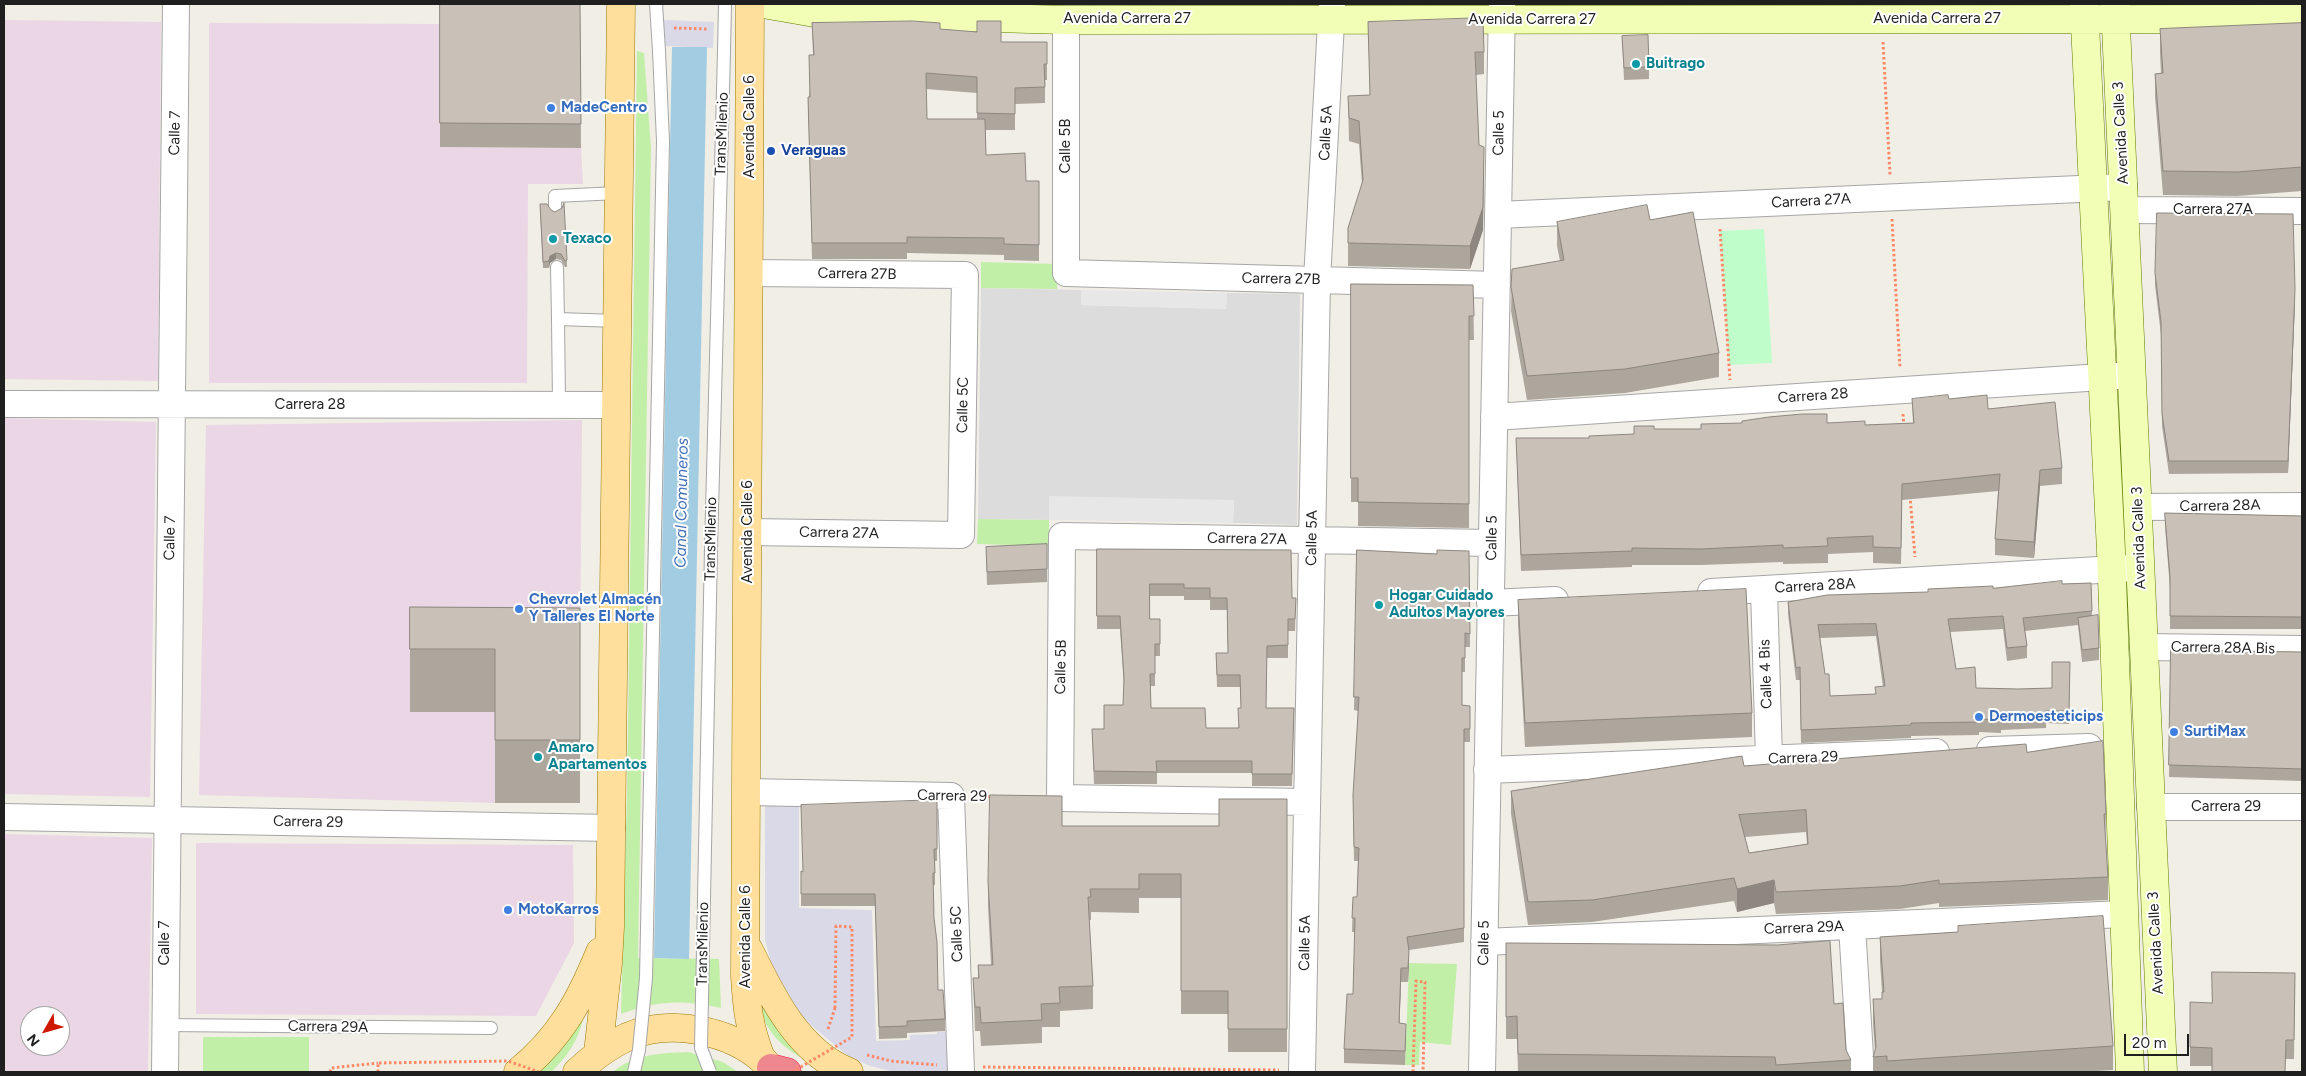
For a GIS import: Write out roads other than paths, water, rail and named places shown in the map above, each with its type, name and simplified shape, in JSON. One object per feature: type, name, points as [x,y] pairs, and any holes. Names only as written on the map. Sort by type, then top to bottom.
[{"type":"main road","points":[[598,1053],[610,927],[621,4]]},
{"type":"main road","name":"Avenida Calle 6","points":[[750,4],[747,1014],[750,1030],[777,1069]]},
{"type":"main road","points":[[518,1072],[547,1045],[568,1019],[584,992],[610,927]]},
{"type":"main road","points":[[746,944],[765,984],[796,1033],[826,1061],[851,1057]]},
{"type":"main road","points":[[577,1072],[598,1053],[629,1036],[663,1028],[698,1030],[732,1040],[777,1069]]},
{"type":"street","name":"Calle 7","points":[[165,1072],[166,818],[176,4]]},
{"type":"street","name":"Avenida Carrera 27","points":[[763,4],[815,13],[1066,20],[1331,11],[1502,12],[1882,20],[2116,11],[2302,19]]},
{"type":"street","name":"Calle 5A","points":[[1302,1071],[1317,280],[1331,11]]},
{"type":"street","name":"Avenida Calle 3","points":[[2085,11],[2111,570],[2130,1072]]},
{"type":"street","name":"Avenida Calle 3","points":[[2116,11],[2162,1072]]},
{"type":"street","name":"Calle 5","points":[[1482,1072],[1502,12]]},
{"type":"street","name":"Calle 5B","points":[[1066,20],[1066,273]]},
{"type":"street","name":"Carrera 27A","points":[[1498,215],[2093,188],[2124,199],[2302,211]]},
{"type":"street","name":"Carrera 27B","points":[[749,273],[965,275]]},
{"type":"street","name":"Carrera 27B","points":[[1066,273],[1496,284]]},
{"type":"street","name":"Calle 5C","points":[[960,535],[965,275]]},
{"type":"street","name":"Carrera 28","points":[[1494,417],[2132,375]]},
{"type":"street","name":"Carrera 28","points":[[4,404],[172,406],[559,403],[616,405]]},
{"type":"street","name":"Carrera 28A","points":[[2137,507],[2302,506]]},
{"type":"street","name":"Carrera 27A","points":[[748,532],[960,535]]},
{"type":"street","name":"Calle 5B","points":[[1062,536],[1060,798],[1307,802]]},
{"type":"street","name":"Carrera 27A","points":[[1062,536],[1492,543]]},
{"type":"street","name":"Carrera 28A","points":[[1686,593],[2140,568]]},
{"type":"street","name":"Calle 4 Bis","points":[[1764,589],[1768,759]]},
{"type":"street","points":[[1490,604],[1578,599]]},
{"type":"street","name":"Carrera 28A Bis","points":[[2143,647],[2302,650]]},
{"type":"street","name":"Carrera 29","points":[[1487,770],[2118,746]]},
{"type":"street","name":"Carrera 29","points":[[747,792],[951,796]]},
{"type":"street","name":"Calle 5C","points":[[951,796],[961,1070]]},
{"type":"street","name":"Carrera 29","points":[[2150,807],[2302,807]]},
{"type":"street","name":"Carrera 29","points":[[4,817],[166,818],[612,828]]},
{"type":"street","name":"Carrera 29A","points":[[1484,942],[2124,914]]},
{"type":"street","points":[[1852,926],[1861,1072]]},
{"type":"lane","points":[[634,1072],[639,1050],[646,978],[648,908],[663,141],[656,4]]},
{"type":"lane","name":"TransMilenio","points":[[710,1072],[701,1048],[725,4]]},
{"type":"lane","points":[[555,210],[555,196],[618,193]]},
{"type":"lane","points":[[557,267],[559,403]]},
{"type":"lane","points":[[558,319],[617,321]]},
{"type":"lane","name":"Carrera 29A","points":[[165,1025],[490,1028]]},
{"type":"water","name":"Canal Comuneros","points":[[672,47],[707,47],[689,959],[654,958]]},
{"type":"place","name":"Buitrago","points":[[1636,64]]},
{"type":"place","name":"MadeCentro","points":[[551,108]]},
{"type":"place","name":"Veraguas","points":[[771,151]]},
{"type":"place","name":"Texaco","points":[[553,239]]},
{"type":"place","name":"Hogar Cuidado Adultos Mayores","points":[[1379,605]]},
{"type":"place","name":"Chevrolet Almacén Y Talleres El Norte","points":[[519,609]]},
{"type":"place","name":"Dermoesteticips","points":[[1979,717]]},
{"type":"place","name":"SurtiMax","points":[[2174,732]]},
{"type":"place","name":"Amaro Apartamentos","points":[[538,757]]},
{"type":"place","name":"MotoKarros","points":[[508,910]]}]
